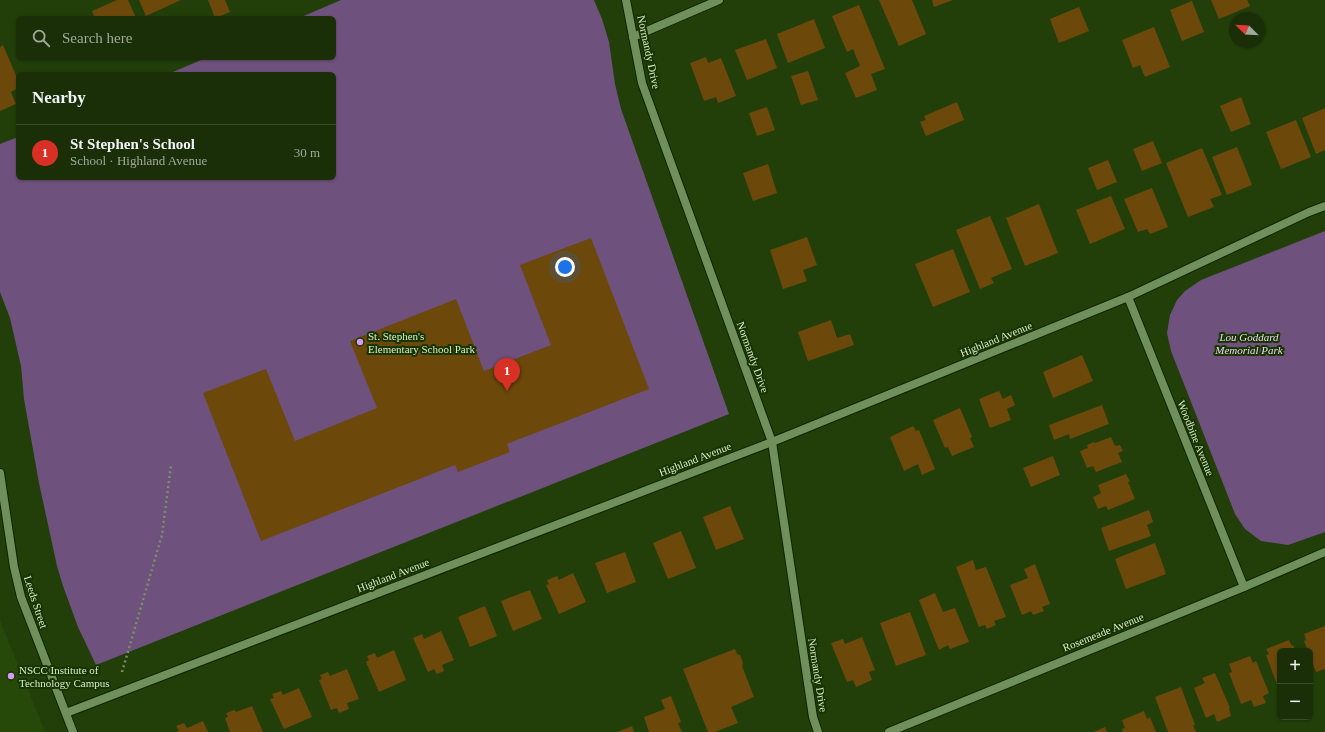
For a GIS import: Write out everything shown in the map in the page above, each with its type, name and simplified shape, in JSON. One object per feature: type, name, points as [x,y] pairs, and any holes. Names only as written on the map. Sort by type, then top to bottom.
[{"type":"street","name":"Normandy Drive","points":[[626,0],[642,83],[772,442],[813,717],[818,732]]},
{"type":"street","points":[[633,37],[719,0]]},
{"type":"street","name":"Highland Avenue","points":[[66,713],[772,442],[1128,297],[1309,212],[1325,206]]},
{"type":"street","name":"Woodbine Avenue","points":[[1128,297],[1244,587]]},
{"type":"street","name":"Leeds Street","points":[[0,474],[14,567],[21,597],[73,732]]},
{"type":"street","name":"Rosemeade Avenue","points":[[889,732],[1244,587],[1325,552]]},
{"type":"path","points":[[116,693],[162,535],[171,465]]},
{"type":"shaded area","name":"NSCC Institute of Technology Campus","points":[[0,620],[45,732],[0,732]]},
{"type":"green space","name":"St. Stephen's Elementary School Park","points":[[341,0],[594,0],[609,42],[615,84],[621,109],[729,414],[96,665],[78,627],[57,566],[39,483],[24,399],[21,366],[10,318],[0,292],[0,144],[16,138],[16,180],[336,180],[336,72],[173,72],[201,60],[336,60],[336,16],[304,16]]},
{"type":"green space","name":"Lou Goddard Memorial Park","points":[[1325,231],[1325,532],[1288,545],[1261,541],[1245,529],[1235,514],[1171,351],[1167,333],[1170,315],[1177,300],[1185,291],[1201,280]]},
{"type":"building","points":[[117,0],[128,0],[135,16],[94,16],[92,11]]},
{"type":"building","points":[[139,0],[181,0],[146,16]]},
{"type":"building","points":[[208,0],[225,0],[230,12],[220,16],[214,16]]},
{"type":"building","points":[[879,0],[912,0],[926,34],[899,46]]},
{"type":"building","points":[[932,0],[953,0],[934,7]]},
{"type":"building","points":[[1211,0],[1247,0],[1250,6],[1236,12],[1229,12],[1229,15],[1219,19]]},
{"type":"building","points":[[1192,1],[1204,32],[1182,41],[1170,10]]},
{"type":"building","points":[[859,5],[885,69],[871,74],[877,90],[856,98],[845,73],[860,66],[853,49],[847,52],[832,16]]},
{"type":"building","points":[[1079,7],[1089,31],[1059,43],[1050,19]]},
{"type":"building","points":[[814,19],[825,48],[788,63],[777,34]]},
{"type":"building","points":[[1154,27],[1170,67],[1145,77],[1140,65],[1133,68],[1122,40]]},
{"type":"building","points":[[766,39],[777,68],[747,80],[735,50]]},
{"type":"building","points":[[3,45],[16,75],[16,89],[11,92],[16,104],[0,111],[0,47]]},
{"type":"building","points":[[706,57],[708,63],[721,58],[736,96],[718,103],[716,97],[704,101],[690,63]]},
{"type":"building","points":[[808,71],[818,100],[801,105],[791,76]]},
{"type":"building","points":[[1241,97],[1251,124],[1231,132],[1220,106]]},
{"type":"building","points":[[957,102],[964,120],[926,136],[920,122],[926,120],[924,116]]},
{"type":"building","points":[[767,107],[775,130],[757,136],[749,113]]},
{"type":"building","points":[[1325,108],[1325,150],[1316,154],[1302,118]]},
{"type":"building","points":[[1296,120],[1311,157],[1281,169],[1266,132]]},
{"type":"building","points":[[1153,141],[1162,163],[1142,171],[1133,149]]},
{"type":"building","points":[[1237,147],[1252,185],[1227,195],[1212,157]]},
{"type":"building","points":[[1202,148],[1222,195],[1210,199],[1214,207],[1188,217],[1166,163]]},
{"type":"building","points":[[1108,160],[1117,182],[1097,190],[1088,168]]},
{"type":"building","points":[[768,164],[777,193],[753,201],[743,173]]},
{"type":"building","points":[[1152,188],[1168,227],[1150,234],[1147,229],[1138,232],[1124,199]]},
{"type":"building","points":[[1111,196],[1125,229],[1090,244],[1076,210]]},
{"type":"building","points":[[1039,204],[1058,253],[1025,266],[1006,218]]},
{"type":"building","points":[[990,216],[1012,269],[991,278],[994,283],[980,289],[956,230]]},
{"type":"building","points":[[807,237],[817,265],[803,270],[807,281],[783,289],[770,250]]},
{"type":"building","points":[[591,238],[649,389],[507,444],[510,452],[458,472],[455,465],[261,541],[203,393],[266,369],[295,441],[377,408],[350,341],[456,299],[484,371],[551,345],[520,265]]},
{"type":"building","points":[[953,249],[970,292],[933,307],[915,264]]},
{"type":"building","points":[[831,320],[837,338],[850,334],[854,345],[808,361],[798,332]]},
{"type":"building","points":[[1082,355],[1093,381],[1053,398],[1043,372]]},
{"type":"building","points":[[999,391],[1003,399],[1011,395],[1015,405],[1007,409],[1011,420],[990,428],[979,399]]},
{"type":"building","points":[[1102,405],[1109,424],[1070,439],[1069,434],[1054,440],[1049,425]]},
{"type":"building","points":[[960,408],[972,437],[970,438],[974,447],[952,456],[948,447],[945,448],[933,420]]},
{"type":"building","points":[[913,426],[916,431],[919,430],[935,469],[922,475],[918,464],[904,471],[890,437]]},
{"type":"building","points":[[1111,437],[1115,446],[1120,445],[1123,451],[1118,453],[1122,462],[1096,472],[1093,466],[1087,468],[1080,451],[1088,448],[1087,445]]},
{"type":"building","points":[[1053,456],[1060,475],[1031,487],[1023,468]]},
{"type":"building","points":[[1126,474],[1135,499],[1108,510],[1106,506],[1098,509],[1093,497],[1101,493],[1098,485]]},
{"type":"building","points":[[730,506],[744,539],[716,550],[703,517]]},
{"type":"building","points":[[1149,510],[1153,522],[1147,525],[1151,536],[1109,551],[1101,528]]},
{"type":"building","points":[[681,531],[696,568],[668,579],[653,543]]},
{"type":"building","points":[[1155,543],[1166,574],[1126,589],[1115,559]]},
{"type":"building","points":[[625,552],[636,582],[607,593],[595,563]]},
{"type":"building","points":[[973,560],[976,570],[986,567],[1006,617],[994,621],[996,625],[987,629],[985,625],[979,627],[956,567]]},
{"type":"building","points":[[1035,564],[1050,604],[1042,607],[1044,611],[1033,615],[1031,611],[1022,615],[1010,585],[1028,578],[1024,569]]},
{"type":"building","points":[[573,573],[586,602],[559,614],[546,585],[549,584],[547,580],[557,576],[559,580]]},
{"type":"building","points":[[530,590],[542,619],[513,631],[501,601]]},
{"type":"building","points":[[935,593],[943,612],[955,608],[969,642],[950,649],[948,645],[939,650],[919,600]]},
{"type":"building","points":[[485,606],[497,636],[470,647],[458,617]]},
{"type":"building","points":[[910,612],[926,655],[896,666],[880,623]]},
{"type":"building","points":[[1325,626],[1325,669],[1316,672],[1313,664],[1313,648],[1307,648],[1304,641],[1306,640],[1304,634]]},
{"type":"building","points":[[441,631],[454,660],[442,665],[444,671],[437,674],[434,669],[428,672],[413,638],[422,634],[424,639]]},
{"type":"building","points":[[862,637],[875,670],[869,672],[872,680],[856,687],[853,680],[847,682],[831,643],[843,639],[845,644]]},
{"type":"building","points":[[1289,640],[1294,648],[1277,648],[1277,684],[1266,655],[1269,654],[1266,649]]},
{"type":"building","points":[[735,649],[737,654],[740,655],[743,663],[742,666],[754,697],[731,707],[738,723],[715,732],[708,732],[683,669]]},
{"type":"building","points":[[394,650],[406,680],[379,692],[366,662],[369,660],[367,656],[375,653],[377,658]]},
{"type":"building","points":[[1250,656],[1253,663],[1256,661],[1269,693],[1263,696],[1266,703],[1254,707],[1251,700],[1241,704],[1229,673],[1232,672],[1229,664]]},
{"type":"building","points":[[347,669],[359,699],[347,703],[349,709],[339,713],[337,708],[331,710],[319,680],[322,679],[320,675],[328,672],[330,676]]},
{"type":"building","points":[[1215,673],[1230,708],[1231,716],[1217,722],[1214,714],[1206,718],[1194,688],[1205,683],[1202,678]]},
{"type":"building","points":[[1181,687],[1195,725],[1193,725],[1196,732],[1168,732],[1155,697]]},
{"type":"building","points":[[299,688],[312,717],[284,729],[270,699],[274,698],[272,694],[281,691],[283,695]]},
{"type":"building","points":[[671,696],[681,722],[678,723],[682,732],[649,732],[644,717],[665,709],[661,700]]},
{"type":"building","points":[[252,706],[263,732],[230,732],[225,718],[228,717],[226,713],[235,710],[236,712]]},
{"type":"building","points":[[1144,711],[1147,719],[1150,717],[1156,732],[1123,732],[1122,729],[1125,728],[1122,720]]},
{"type":"building","points":[[203,721],[208,732],[176,732],[179,731],[176,726],[184,723],[187,728]]},
{"type":"building","points":[[632,726],[634,732],[617,732]]},
{"type":"building","points":[[1105,727],[1107,732],[1094,732]]},
{"type":"place","name":"St. Stephen's Elementary School Park","points":[[360,342]]},
{"type":"place","name":"St Stephen's School","points":[[507,391]]},
{"type":"place","name":"NSCC Institute of Technology Campus","points":[[11,676]]}]
